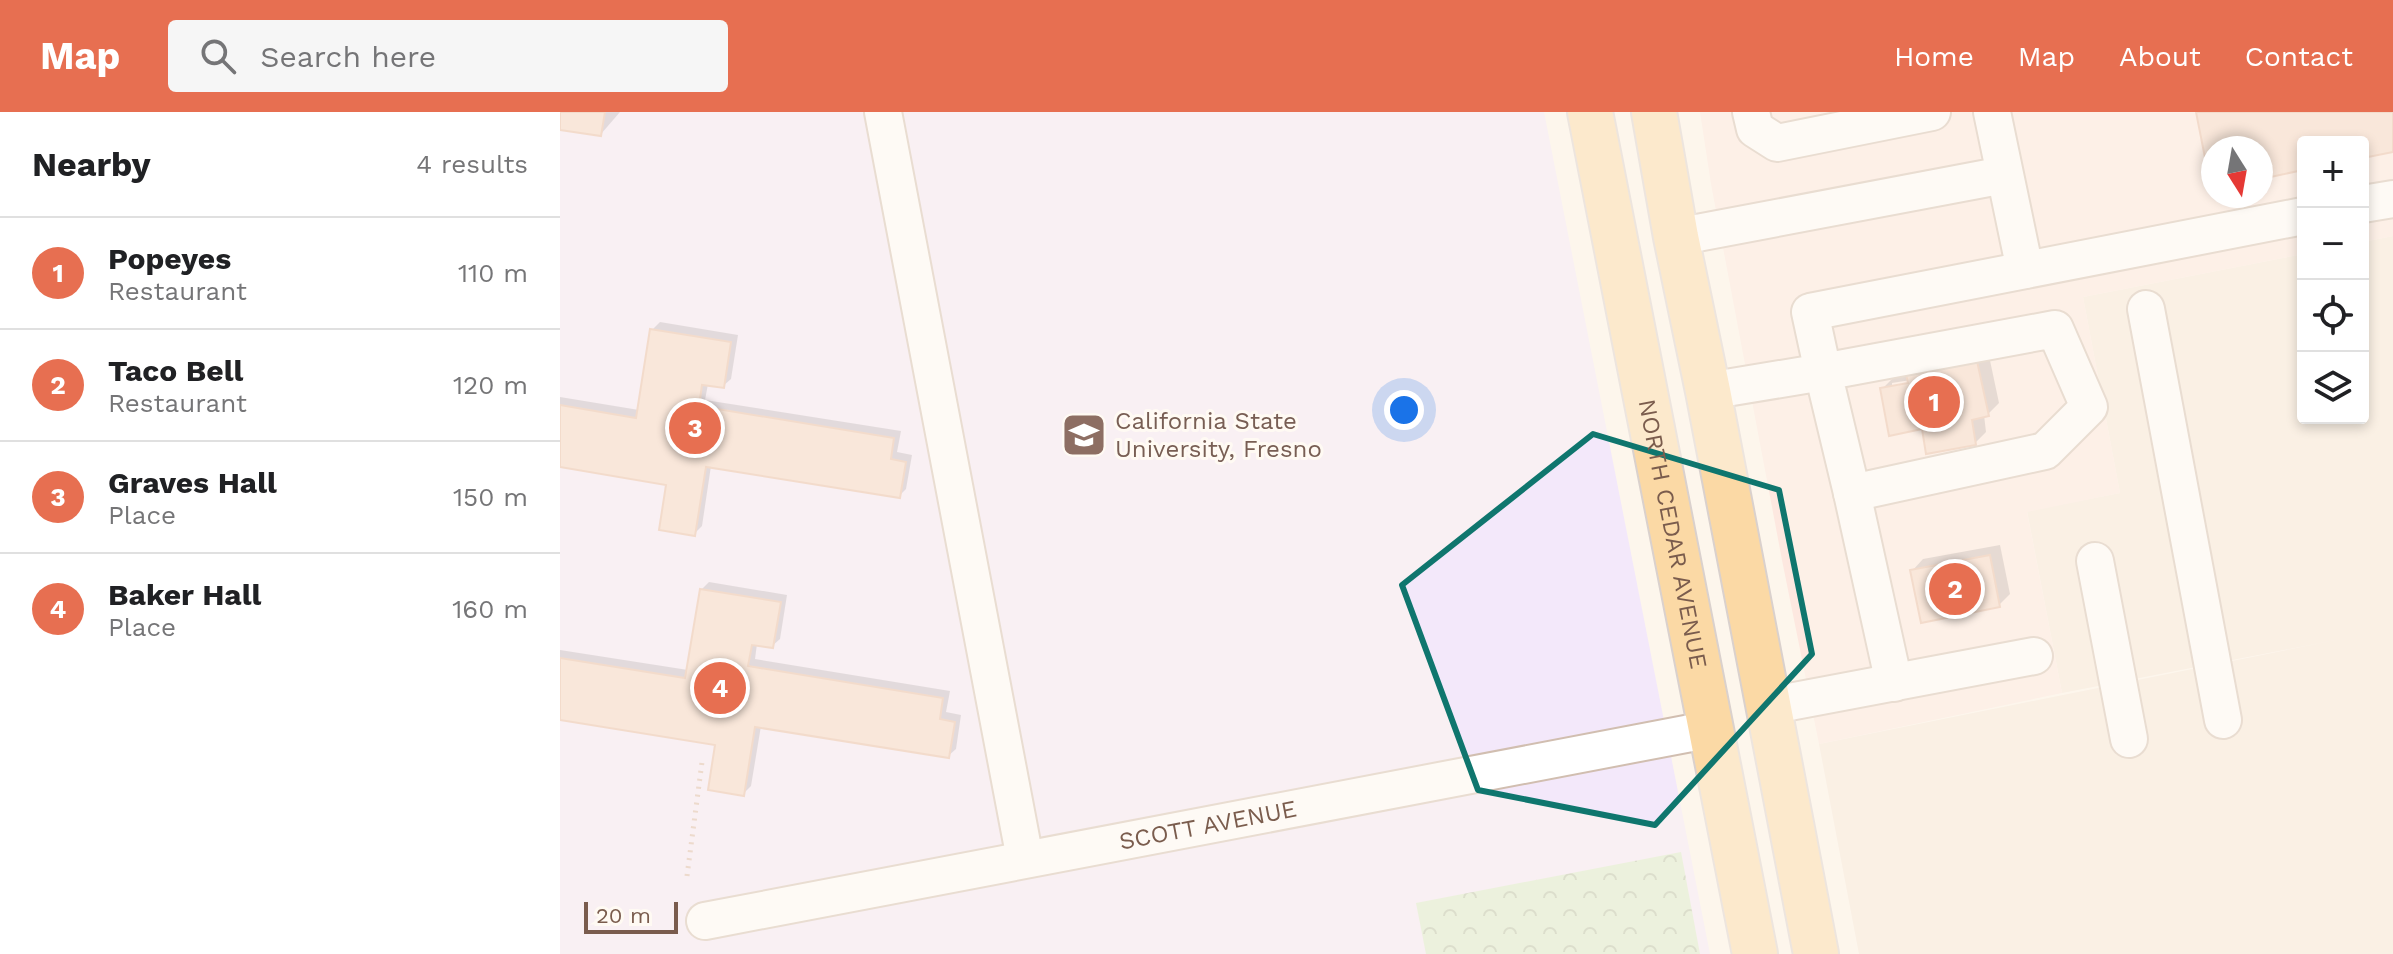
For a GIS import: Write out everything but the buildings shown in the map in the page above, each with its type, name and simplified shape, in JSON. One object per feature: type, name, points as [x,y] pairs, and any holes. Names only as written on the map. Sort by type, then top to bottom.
[{"type":"main road","name":"NORTH CEDAR AVENUE","points":[[1590,112],[1755,954]]},
{"type":"main road","points":[[1621,112],[1643,214],[1649,224],[1659,231],[1676,237]]},
{"type":"main road","points":[[1654,112],[1816,954]]},
{"type":"main road","points":[[1625,280],[1639,284],[1651,295],[1659,308],[1670,359],[1708,391]]},
{"type":"street","points":[[883,112],[1025,859]]},
{"type":"street","points":[[1753,120],[1777,143],[1932,112]]},
{"type":"street","points":[[1992,112],[2025,270]]},
{"type":"street","points":[[1676,237],[2004,175]]},
{"type":"street","points":[[2369,203],[2393,199]]},
{"type":"street","points":[[1894,683],[1810,312],[2297,217]]},
{"type":"street","points":[[2146,309],[2223,720]]},
{"type":"street","points":[[1708,391],[2055,329],[2089,407],[2045,451],[1852,493]]},
{"type":"street","points":[[2095,561],[2129,739]]},
{"type":"street","points":[[1768,706],[2034,656]]},
{"type":"street","name":"SCOTT AVENUE","points":[[705,921],[1712,729]]},
{"type":"path","points":[[687,876],[702,762]]},
{"type":"highlighted area","points":[[1593,434],[1779,490],[1812,654],[1655,825],[1478,790],[1402,585]]},
{"type":"shaded area","name":"California State University, Fresno","points":[[560,112],[1544,112],[1710,954],[560,954]]},
{"type":"shaded area","points":[[1700,112],[2393,112],[2393,236],[2369,241],[2369,136],[2297,136],[2297,255],[2083,297],[2120,493],[2027,512],[2062,693],[1819,744]]},
{"type":"shaded area","points":[[2393,236],[2393,954],[1859,954],[1819,744],[2341,639],[2062,693],[2027,511],[2120,493],[2083,297],[2297,255],[2297,424],[2369,424],[2369,241]]},
{"type":"green space","points":[[1681,852],[1700,954],[1426,954],[1416,903]]},
{"type":"place","name":"Popeyes","points":[[1934,402]]},
{"type":"place","name":"Graves Hall","points":[[695,428]]},
{"type":"place","name":"California State University, Fresno","points":[[1084,435]]},
{"type":"place","name":"Taco Bell","points":[[1955,589]]},
{"type":"place","name":"Baker Hall","points":[[720,688]]}]
